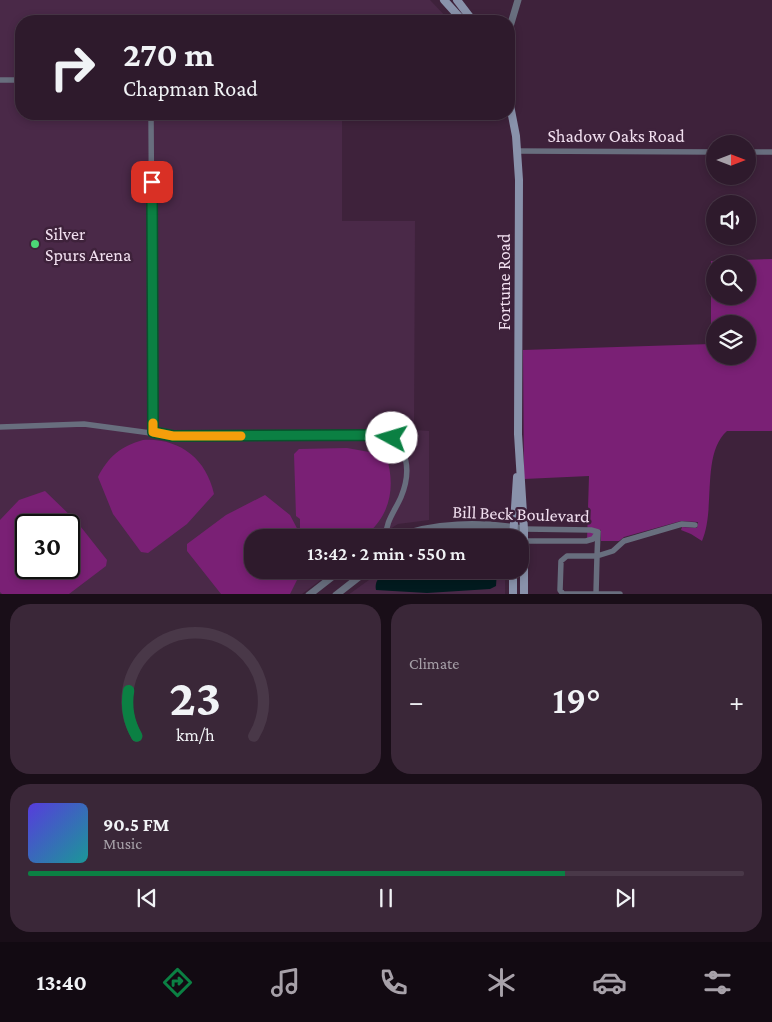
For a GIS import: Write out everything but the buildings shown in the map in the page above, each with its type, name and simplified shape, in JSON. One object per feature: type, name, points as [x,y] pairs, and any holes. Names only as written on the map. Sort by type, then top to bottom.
[{"type":"main road","points":[[444,0],[457,15]]},
{"type":"main road","points":[[457,0],[469,15]]},
{"type":"main road","name":"Fortune Road","points":[[511,120],[518,151],[519,446],[524,529]]},
{"type":"main road","name":"Fortune Road","points":[[513,527],[519,446]]},
{"type":"main road","points":[[513,579],[513,594]]},
{"type":"main road","name":"Fortune Road","points":[[523,579],[524,594]]},
{"type":"street","points":[[514,15],[518,0]]},
{"type":"street","points":[[0,80],[15,80]]},
{"type":"street","points":[[152,120],[153,432]]},
{"type":"street","name":"Shadow Oaks Road","points":[[518,151],[706,152]]},
{"type":"street","points":[[756,152],[772,152]]},
{"type":"street","points":[[0,427],[84,424],[173,436],[381,435],[392,438],[400,446],[406,459],[402,496],[386,529]]},
{"type":"street","points":[[620,594],[563,594],[560,590],[564,558],[597,556],[613,551],[624,541],[682,524],[694,525]]},
{"type":"street","name":"Bill Beck Boulevard","points":[[416,529],[443,526],[513,527],[524,529]]},
{"type":"street","name":"Bill Beck Boulevard","points":[[529,529],[592,530],[598,532],[592,539],[586,541],[529,542]]},
{"type":"street","points":[[596,594],[598,532]]},
{"type":"street","points":[[309,594],[329,579]]},
{"type":"street","points":[[336,594],[356,579]]},
{"type":"shaded area","points":[[0,0],[430,0],[444,15],[15,15],[15,120],[342,120],[342,221],[415,221],[414,430],[429,431],[429,520],[398,524],[390,529],[244,529],[244,579],[322,579],[302,594],[0,594]]},
{"type":"shaded area","points":[[772,259],[772,431],[727,431],[719,441],[711,467],[708,514],[702,541],[681,530],[682,527],[697,528],[698,522],[681,521],[624,537],[619,541],[601,541],[601,530],[595,529],[594,541],[587,541],[589,476],[524,479],[523,350],[706,344],[706,365],[756,365],[756,315],[711,315],[711,305],[756,305],[756,260]]},
{"type":"shaded area","points":[[156,440],[168,443],[189,453],[205,470],[214,494],[187,524],[148,553],[141,552],[113,514],[98,477],[116,453],[135,442]]},
{"type":"shaded area","points":[[347,448],[386,455],[391,478],[389,500],[380,520],[372,529],[300,529],[300,519],[296,516],[294,454],[299,449]]},
{"type":"shaded area","points":[[45,491],[69,514],[15,514],[15,579],[80,579],[80,526],[107,560],[106,566],[69,594],[2,594],[0,592],[0,520],[19,500]]},
{"type":"shaded area","points":[[265,495],[290,515],[297,529],[244,529],[244,579],[298,579],[290,594],[221,594],[187,551],[187,544],[226,515]]},
{"type":"shaded area","points":[[370,579],[505,579],[505,594],[349,594]]},
{"type":"shaded area","points":[[496,579],[496,586],[490,589],[427,593],[376,590],[378,580]]},
{"type":"slow traffic","points":[[153,423],[153,432],[173,436],[241,436]]},
{"type":"place","name":"Silver Spurs Arena","points":[[35,244]]},
{"type":"route","points":[[152,182],[153,432],[173,436],[381,435],[392,438]]}]
